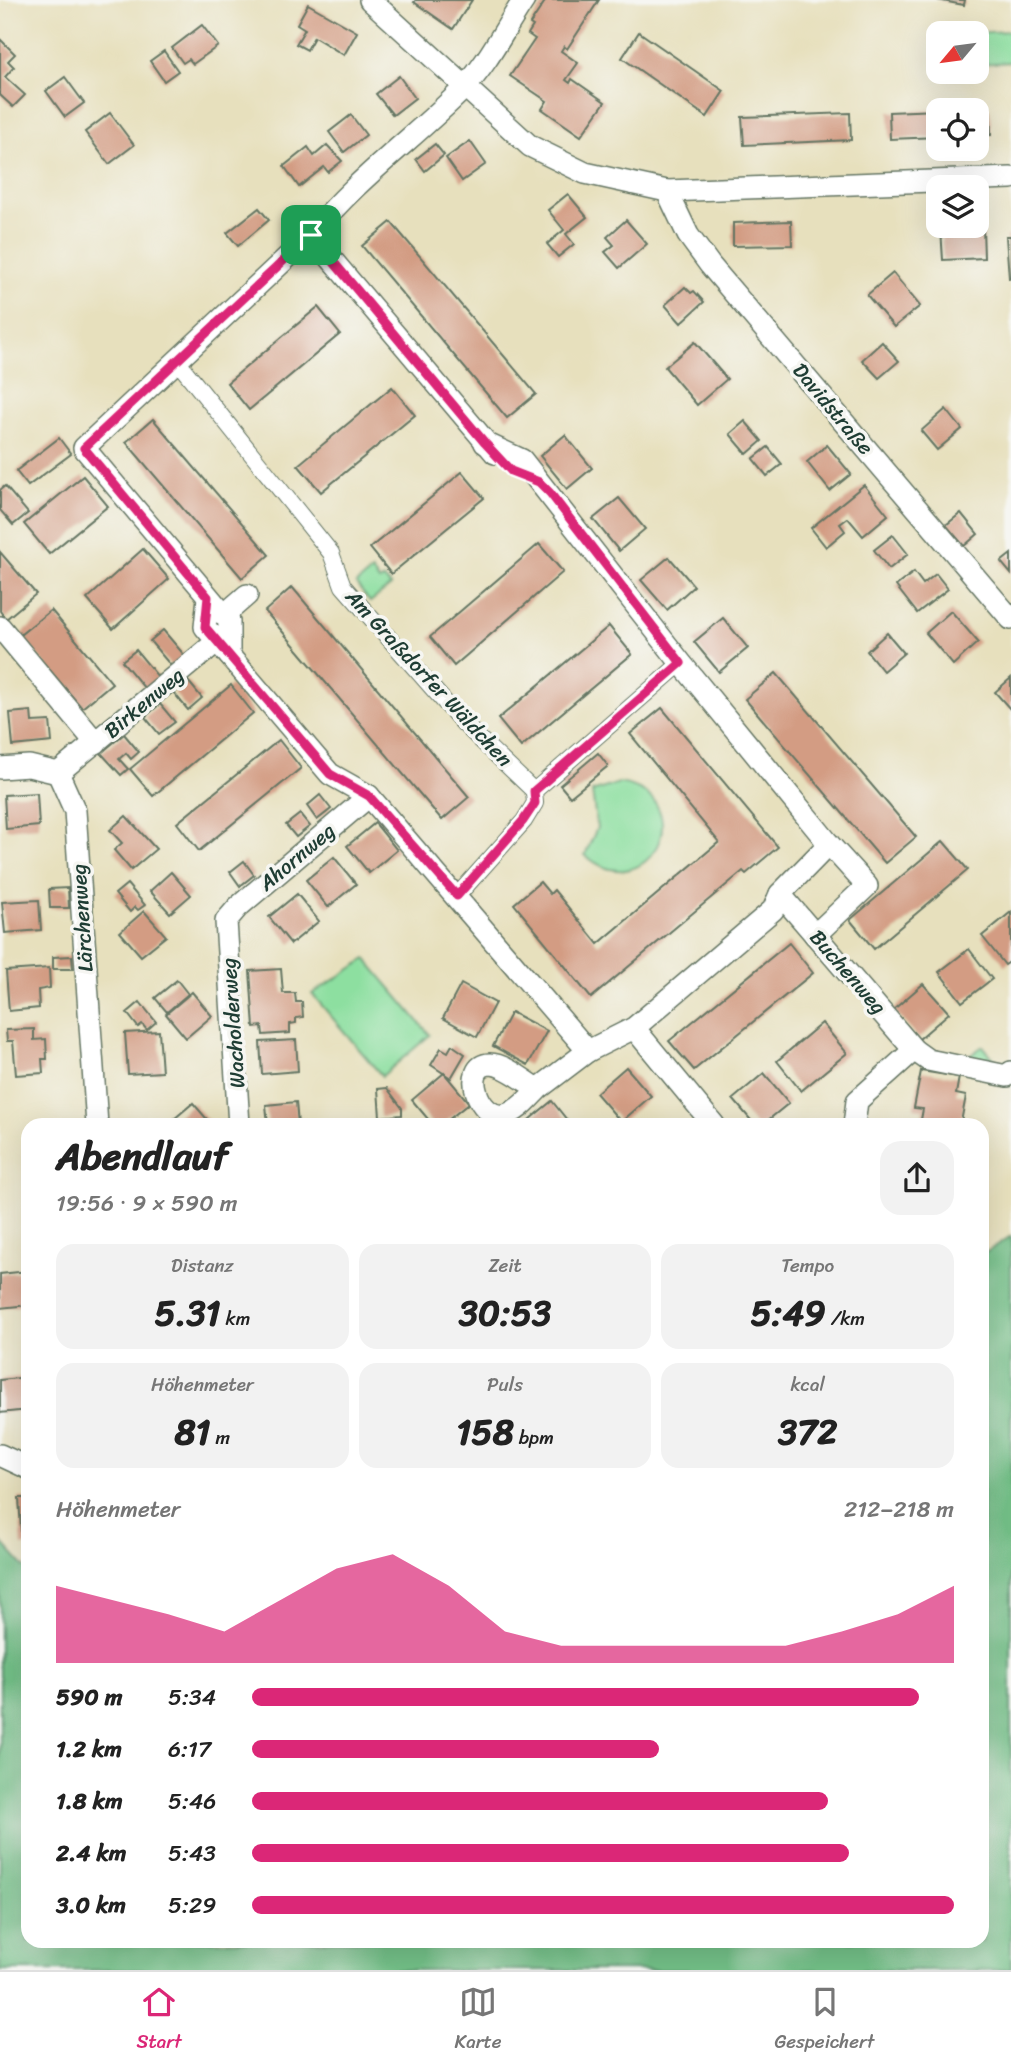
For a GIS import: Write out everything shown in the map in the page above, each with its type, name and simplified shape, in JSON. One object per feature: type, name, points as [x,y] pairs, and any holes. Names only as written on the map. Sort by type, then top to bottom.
[{"type":"street","points":[[370,0],[530,146],[585,173],[667,191],[1011,178]]},
{"type":"street","points":[[524,0],[464,88],[382,160],[332,209],[311,235],[84,448],[208,597],[205,627],[225,636],[330,774],[369,796],[588,1051]]},
{"type":"street","name":"Davidstraße","points":[[667,191],[688,235],[710,265],[1011,619]]},
{"type":"street","points":[[311,235],[485,443],[522,460],[681,663],[829,844],[867,886],[815,935]]},
{"type":"street","name":"Am Graßdorfer Wäldchen","points":[[177,361],[331,554],[343,586],[464,724],[534,791]]},
{"type":"street","name":"Birkenweg","points":[[58,773],[225,636],[247,595]]},
{"type":"street","points":[[0,627],[96,743]]},
{"type":"street","points":[[457,896],[523,821],[535,803],[534,791],[681,663]]},
{"type":"street","points":[[0,768],[29,766],[58,773]]},
{"type":"street","name":"Lärchenweg","points":[[58,773],[75,811],[97,1118]]},
{"type":"street","name":"Ahornweg","points":[[226,921],[369,796]]},
{"type":"street","points":[[538,1089],[588,1051],[634,1028],[773,910],[780,894],[829,844]]},
{"type":"street","name":"Buchenweg","points":[[780,894],[914,1050],[928,1060],[1007,1076],[1011,1072]]},
{"type":"street","name":"Wacholderweg","points":[[226,921],[239,1118]]},
{"type":"street","points":[[634,1028],[708,1118]]},
{"type":"street","points":[[855,1118],[857,1101],[914,1050]]},
{"type":"street","points":[[0,1455],[21,1465]]},
{"type":"green space","points":[[1011,31],[1011,62],[989,63],[989,32]]},
{"type":"green space","points":[[372,571],[379,581],[384,579],[391,586],[370,602],[356,584]]},
{"type":"green space","points":[[619,783],[644,792],[658,808],[662,826],[658,845],[646,860],[629,869],[609,869],[585,855],[597,828],[592,792]]},
{"type":"green space","points":[[366,959],[430,1035],[382,1076],[312,994]]},
{"type":"green space","points":[[983,1046],[1000,1066],[964,1060]]},
{"type":"green space","points":[[1011,1236],[1011,1970],[0,1970],[0,1540],[21,1563],[21,1948],[989,1948],[989,1250]]},
{"type":"building","points":[[472,0],[453,29],[414,2]]},
{"type":"building","points":[[546,0],[599,0],[567,49],[564,46],[561,51],[578,63],[566,80],[570,83],[572,79],[605,102],[581,136],[542,109],[547,101],[510,76],[535,39],[528,34],[533,26],[530,24]]},
{"type":"building","points":[[937,0],[965,0],[964,5]]},
{"type":"building","points":[[308,4],[357,32],[344,55],[314,37],[307,50],[296,44],[305,29],[297,24]]},
{"type":"building","points":[[202,25],[218,46],[193,64],[189,59],[183,63],[172,48]]},
{"type":"building","points":[[639,32],[724,91],[707,117],[622,58]]},
{"type":"building","points":[[0,39],[15,54],[8,61],[14,67],[5,77],[25,95],[13,107],[0,95]]},
{"type":"building","points":[[164,51],[178,71],[164,81],[150,61]]},
{"type":"building","points":[[399,76],[415,98],[393,115],[376,94]]},
{"type":"building","points":[[65,77],[84,103],[65,117],[46,91]]},
{"type":"building","points":[[989,108],[991,135],[989,135]]},
{"type":"building","points":[[926,110],[926,138],[890,139],[889,112]]},
{"type":"building","points":[[110,113],[134,145],[109,164],[85,132]]},
{"type":"building","points":[[850,113],[851,140],[744,145],[742,117]]},
{"type":"building","points":[[351,115],[366,135],[344,152],[329,132]]},
{"type":"building","points":[[470,141],[486,164],[462,181],[446,158]]},
{"type":"building","points":[[435,144],[444,155],[425,171],[416,159]]},
{"type":"building","points":[[327,145],[342,161],[328,172],[324,167],[299,187],[284,166],[308,147],[314,156]]},
{"type":"building","points":[[568,194],[587,217],[566,234],[574,244],[558,257],[547,244],[564,230],[548,210]]},
{"type":"building","points":[[259,208],[269,220],[238,246],[227,233]]},
{"type":"building","points":[[626,220],[647,244],[619,268],[605,252],[614,245],[607,237]]},
{"type":"building","points":[[791,221],[792,245],[733,246],[733,223]]},
{"type":"building","points":[[391,222],[536,394],[507,418],[362,246]]},
{"type":"building","points":[[1006,236],[1011,236],[1011,278],[1009,278]]},
{"type":"building","points":[[942,238],[983,238],[984,258],[943,260]]},
{"type":"building","points":[[893,273],[920,306],[894,327],[867,295]]},
{"type":"building","points":[[685,287],[691,293],[694,291],[704,302],[681,323],[665,305]]},
{"type":"building","points":[[318,307],[340,334],[249,410],[227,383]]},
{"type":"building","points":[[695,342],[727,379],[697,405],[665,367]]},
{"type":"building","points":[[882,342],[899,361],[879,378],[862,360]]},
{"type":"building","points":[[392,387],[415,415],[321,492],[298,465]]},
{"type":"building","points":[[946,409],[962,429],[937,450],[921,431]]},
{"type":"building","points":[[153,419],[269,555],[242,578],[126,442]]},
{"type":"building","points":[[745,421],[762,441],[747,454],[730,434]]},
{"type":"building","points":[[565,435],[592,468],[567,489],[540,456]]},
{"type":"building","points":[[59,438],[71,454],[28,486],[16,471]]},
{"type":"building","points":[[827,445],[851,474],[830,491],[807,462]]},
{"type":"building","points":[[768,447],[782,464],[767,476],[753,459]]},
{"type":"building","points":[[462,472],[484,498],[391,574],[370,548]]},
{"type":"building","points":[[83,476],[108,506],[49,554],[24,524]]},
{"type":"building","points":[[864,485],[888,515],[863,536],[848,518],[840,524],[845,531],[826,547],[811,528]]},
{"type":"building","points":[[5,486],[28,513],[13,525],[0,510],[0,490]]},
{"type":"building","points":[[619,498],[645,529],[619,551],[593,519]]},
{"type":"building","points":[[961,513],[978,534],[964,546],[946,525]]},
{"type":"building","points":[[893,535],[908,554],[889,569],[874,550]]},
{"type":"building","points":[[539,544],[563,572],[454,666],[430,637]]},
{"type":"building","points":[[143,549],[169,579],[113,629],[87,599]]},
{"type":"building","points":[[0,552],[36,594],[6,619],[0,611]]},
{"type":"building","points":[[1011,554],[1011,574],[1001,562]]},
{"type":"building","points":[[669,557],[694,586],[667,610],[641,580]]},
{"type":"building","points":[[914,572],[923,584],[936,574],[948,589],[917,613],[896,586]]},
{"type":"building","points":[[292,587],[469,797],[442,820],[265,611]]},
{"type":"building","points":[[51,610],[112,683],[82,708],[20,635]]},
{"type":"building","points":[[951,611],[978,642],[953,665],[926,633]]},
{"type":"building","points":[[723,618],[748,648],[719,672],[694,642]]},
{"type":"building","points":[[609,626],[632,654],[521,747],[498,719]]},
{"type":"building","points":[[163,630],[185,656],[172,667],[150,641]]},
{"type":"building","points":[[887,633],[904,653],[883,671],[867,651]]},
{"type":"building","points":[[136,650],[159,678],[145,689],[122,661]]},
{"type":"building","points":[[776,673],[916,837],[885,863],[745,699]]},
{"type":"building","points":[[1011,678],[1011,710],[995,692]]},
{"type":"building","points":[[188,681],[202,698],[188,710],[174,693]]},
{"type":"building","points":[[231,685],[253,713],[153,796],[130,769]]},
{"type":"building","points":[[160,704],[175,722],[159,734],[145,717]]},
{"type":"building","points":[[662,708],[778,847],[746,874],[743,871],[591,998],[514,904],[540,882],[550,894],[554,890],[598,944],[719,842],[630,734]]},
{"type":"building","points":[[31,711],[32,722],[50,721],[52,742],[13,746],[10,713]]},
{"type":"building","points":[[124,734],[139,752],[131,759],[126,753],[119,759],[128,769],[121,775],[101,753]]},
{"type":"building","points":[[279,740],[301,768],[199,851],[177,823]]},
{"type":"building","points":[[598,753],[608,766],[570,797],[560,785]]},
{"type":"building","points":[[37,793],[39,826],[6,829],[4,795]]},
{"type":"building","points":[[320,795],[331,809],[317,820],[307,806]]},
{"type":"building","points":[[300,814],[310,826],[296,837],[286,825]]},
{"type":"building","points":[[126,816],[156,849],[131,870],[114,850],[122,843],[110,830]]},
{"type":"building","points":[[375,823],[397,850],[369,873],[347,846]]},
{"type":"building","points":[[943,841],[968,870],[874,949],[850,920]]},
{"type":"building","points":[[334,857],[356,884],[328,907],[306,880]]},
{"type":"building","points":[[244,861],[254,875],[240,886],[230,872]]},
{"type":"building","points":[[171,872],[191,895],[170,913],[150,891]]},
{"type":"building","points":[[127,884],[145,905],[138,910],[135,907],[130,912],[115,894]]},
{"type":"building","points":[[68,888],[69,908],[50,908],[49,889]]},
{"type":"building","points":[[297,894],[319,921],[291,944],[269,917]]},
{"type":"building","points":[[39,900],[41,930],[5,933],[2,902]]},
{"type":"building","points":[[144,911],[166,936],[141,956],[120,932]]},
{"type":"building","points":[[1011,912],[1011,961],[1005,965],[982,936]]},
{"type":"building","points":[[789,943],[813,973],[694,1070],[669,1041]]},
{"type":"building","points":[[969,949],[992,979],[962,1002],[939,972]]},
{"type":"building","points":[[72,956],[73,969],[53,969],[53,957]]},
{"type":"building","points":[[49,968],[50,988],[38,990],[39,1008],[9,1011],[6,971]]},
{"type":"building","points":[[281,969],[283,993],[295,993],[296,1002],[302,1002],[303,1017],[296,1018],[296,1023],[290,1024],[290,1033],[263,1035],[262,1026],[254,1027],[250,971]]},
{"type":"building","points":[[177,980],[188,994],[167,1012],[155,998]]},
{"type":"building","points":[[461,984],[495,1003],[477,1037],[443,1018]]},
{"type":"building","points":[[923,984],[949,1013],[919,1039],[893,1010]]},
{"type":"building","points":[[192,992],[212,1016],[186,1038],[166,1014]]},
{"type":"building","points":[[140,1002],[156,1022],[147,1030],[142,1024],[138,1027],[127,1013]]},
{"type":"building","points":[[511,1012],[547,1031],[528,1065],[493,1046]]},
{"type":"building","points":[[822,1023],[847,1053],[801,1091],[777,1061]]},
{"type":"building","points":[[34,1029],[34,1040],[46,1039],[47,1059],[42,1059],[43,1073],[16,1075],[13,1041],[7,1041],[6,1030]]},
{"type":"building","points":[[159,1031],[162,1072],[128,1074],[125,1033]]},
{"type":"building","points":[[296,1040],[298,1071],[262,1074],[260,1042]]},
{"type":"building","points":[[452,1045],[465,1054],[451,1078],[431,1065],[441,1048],[448,1052]]},
{"type":"building","points":[[626,1067],[651,1096],[626,1118],[618,1118],[596,1093]]},
{"type":"building","points":[[921,1071],[959,1077],[956,1094],[966,1096],[962,1118],[921,1118],[923,1109],[914,1108]]},
{"type":"building","points":[[444,1073],[469,1103],[451,1118],[427,1118],[412,1100]]},
{"type":"building","points":[[764,1073],[789,1103],[771,1118],[749,1118],[733,1099]]},
{"type":"building","points":[[387,1088],[402,1108],[402,1115],[380,1117],[378,1089]]},
{"type":"building","points":[[552,1101],[565,1118],[531,1118]]},
{"type":"building","points":[[296,1102],[297,1118],[267,1118],[266,1105]]},
{"type":"building","points":[[193,1103],[206,1118],[175,1118]]},
{"type":"building","points":[[21,1272],[21,1306],[0,1308],[0,1274]]},
{"type":"building","points":[[21,1378],[21,1411],[0,1413],[0,1380]]},
{"type":"building","points":[[19,1498],[21,1498],[21,1530]]},
{"type":"route","points":[[311,235],[485,443],[511,471],[539,482],[550,493],[681,663],[534,791],[535,803],[523,821],[457,896],[369,796],[330,774],[283,721],[205,627],[208,597],[84,448],[311,235]]}]
